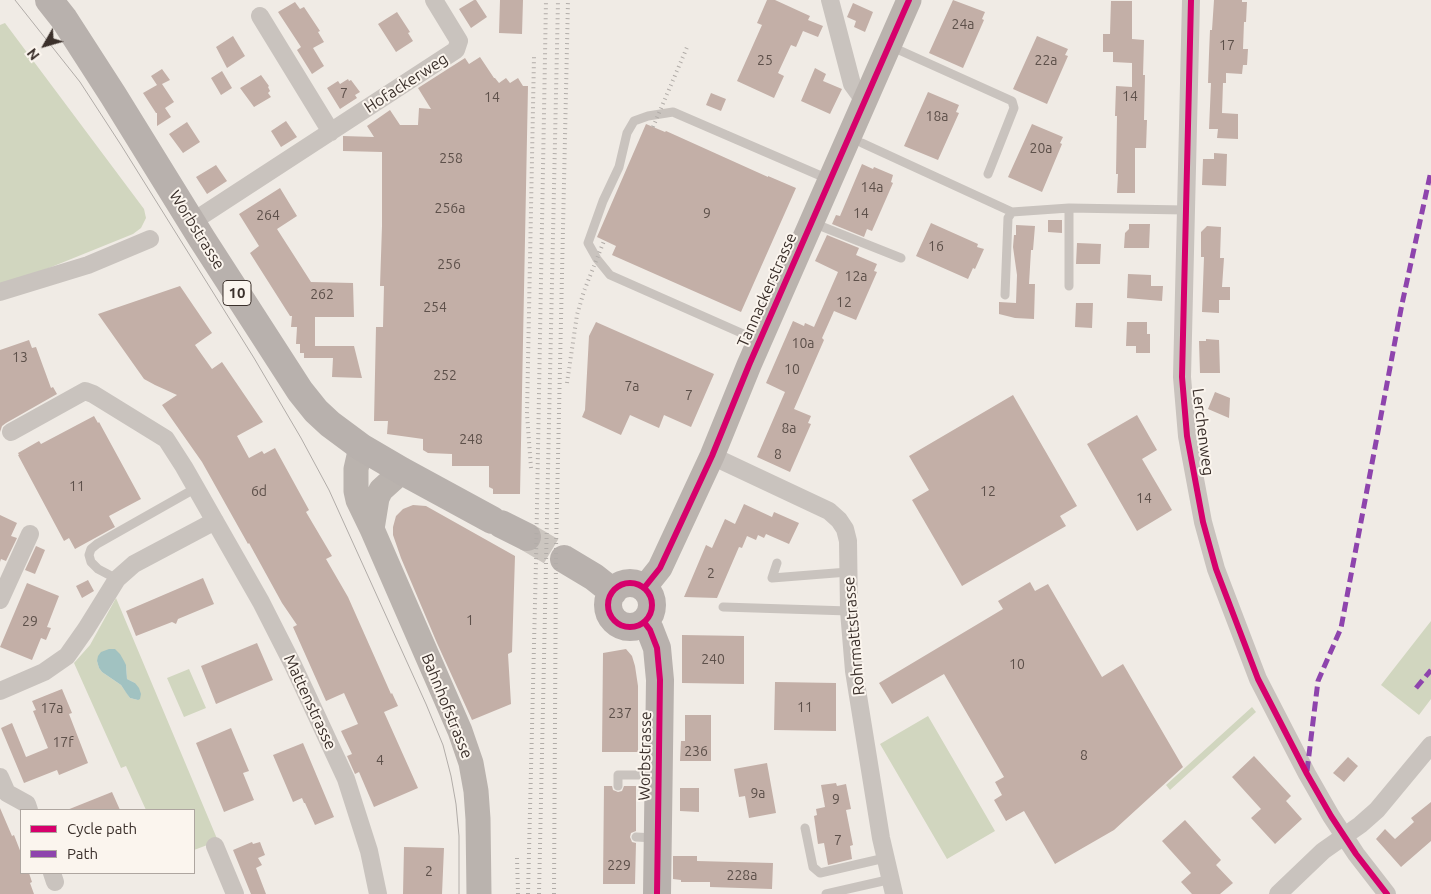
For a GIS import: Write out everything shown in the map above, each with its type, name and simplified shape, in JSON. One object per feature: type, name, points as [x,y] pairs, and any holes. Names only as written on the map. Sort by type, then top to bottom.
[{"type":"main road","name":"Worbstrasse","points":[[49,0],[79,42],[300,391],[316,411],[361,447],[527,538]]},
{"type":"main road","points":[[564,560],[594,577],[613,592]]},
{"type":"main road","points":[[632,583],[644,588],[651,599],[652,605],[648,617],[638,625],[626,626],[619,624],[614,619],[609,608],[613,592],[624,584],[632,583]]},
{"type":"main road","name":"Worbstrasse","points":[[644,622],[654,638],[657,648],[660,680],[658,775],[647,837],[657,894]]},
{"type":"street","name":"Hofackerweg","points":[[192,222],[456,50],[460,41],[434,0]]},
{"type":"street","points":[[830,0],[852,84],[865,102]]},
{"type":"street","name":"Tannackerstrasse","points":[[644,588],[660,568],[712,456],[760,341],[909,0]]},
{"type":"street","name":"Lerchenweg","points":[[1191,0],[1182,377],[1187,436],[1203,522],[1216,569],[1258,679],[1331,816],[1387,894]]},
{"type":"street","points":[[260,16],[331,132]]},
{"type":"street","points":[[0,292],[88,265],[150,239]]},
{"type":"street","name":"Mattenstrasse","points":[[11,432],[85,391],[166,439],[261,602],[293,665],[346,779],[369,851],[378,894]]},
{"type":"street","name":"Bahnhofstrasse","points":[[361,447],[356,469],[358,500],[460,732],[471,763],[478,819],[479,894]]},
{"type":"street","name":"Rohrmattstrasse","points":[[712,456],[829,511],[845,529],[848,541],[849,611],[854,672],[885,858],[892,887]]},
{"type":"street","points":[[372,529],[377,498],[382,490],[402,471]]},
{"type":"street","points":[[0,691],[44,672],[67,656],[117,579],[134,564],[215,521]]},
{"type":"street","points":[[0,600],[30,534]]},
{"type":"street","points":[[1278,894],[1323,850],[1360,825],[1377,810],[1431,745]]},
{"type":"street","points":[[0,777],[7,794],[26,804],[28,809]]},
{"type":"street","points":[[215,846],[235,894]]},
{"type":"lane","points":[[889,46],[1012,101],[1014,108],[988,174]]},
{"type":"lane","points":[[760,341],[610,275],[597,259],[588,243],[603,202],[619,167],[627,134],[634,121],[648,116],[673,112],[830,180]]},
{"type":"lane","points":[[862,143],[1012,212],[1069,208],[1185,210]]},
{"type":"lane","points":[[1069,208],[1069,286]]},
{"type":"lane","points":[[1005,295],[1008,218],[1012,212]]},
{"type":"lane","points":[[811,223],[901,258]]},
{"type":"lane","points":[[117,579],[98,569],[89,555],[91,549],[196,488]]},
{"type":"lane","points":[[777,563],[772,578],[848,572]]},
{"type":"lane","points":[[723,607],[849,611]]},
{"type":"lane","points":[[618,786],[618,775],[658,775]]},
{"type":"lane","points":[[805,828],[813,867],[820,873],[885,858]]},
{"type":"lane","points":[[826,894],[884,880],[892,887]]},
{"type":"green space","points":[[5,23],[144,209],[146,218],[141,228],[133,234],[0,286],[0,25]]},
{"type":"green space","points":[[116,598],[218,841],[195,850],[195,809],[146,809],[126,766],[121,768],[74,663],[90,645]],"holes":[[[97,661],[126,665],[127,679],[135,683],[138,700],[130,698],[121,685],[102,672]]]},
{"type":"green space","points":[[1431,621],[1431,699],[1419,715],[1381,685]]},
{"type":"green space","points":[[189,669],[206,708],[184,717],[167,678]]},
{"type":"green space","points":[[1252,707],[1256,712],[1170,790],[1166,785]]},
{"type":"green space","points":[[928,716],[995,831],[947,859],[880,744]]},
{"type":"water","points":[[115,649],[120,654],[126,665],[127,679],[135,683],[139,688],[140,699],[130,698],[121,685],[99,668],[98,656],[101,652]]},
{"type":"building","points":[[476,0],[487,17],[471,28],[459,9]]},
{"type":"building","points":[[500,0],[523,0],[522,34],[499,33]]},
{"type":"building","points":[[767,0],[775,0],[810,16],[808,20],[823,26],[818,37],[803,31],[796,47],[791,45],[778,73],[784,76],[774,98],[737,81],[762,25],[757,23]]},
{"type":"building","points":[[953,0],[985,12],[982,19],[984,20],[963,68],[929,53]]},
{"type":"building","points":[[1214,0],[1242,0],[1242,2],[1247,2],[1243,49],[1248,49],[1247,65],[1243,65],[1242,74],[1226,73],[1226,83],[1223,83],[1222,113],[1238,114],[1238,139],[1217,138],[1218,129],[1209,129],[1211,83],[1208,83],[1209,54]]},
{"type":"building","points":[[1111,1],[1132,1],[1132,39],[1144,40],[1143,75],[1145,75],[1144,120],[1147,120],[1146,148],[1135,148],[1135,193],[1117,193],[1116,86],[1132,87],[1132,63],[1113,62],[1113,52],[1103,52],[1103,34],[1110,34]]},
{"type":"building","points":[[295,2],[300,9],[304,7],[320,31],[318,32],[324,42],[313,48],[324,66],[312,74],[297,50],[301,47],[278,12]]},
{"type":"building","points":[[853,3],[873,12],[865,32],[854,27],[856,21],[847,17]]},
{"type":"building","points":[[397,12],[410,32],[408,33],[413,41],[396,52],[378,24]]},
{"type":"building","points":[[233,36],[245,56],[227,68],[216,47]]},
{"type":"building","points":[[1037,36],[1068,49],[1065,55],[1068,56],[1047,104],[1013,89]]},
{"type":"building","points":[[480,57],[499,83],[506,78],[510,83],[518,78],[523,86],[528,86],[520,494],[493,494],[493,489],[489,487],[489,466],[452,466],[452,454],[428,453],[423,450],[423,439],[387,434],[388,421],[374,421],[376,327],[383,327],[384,286],[380,286],[382,152],[343,151],[343,136],[374,137],[367,126],[390,110],[400,125],[418,125],[419,108],[431,109],[418,88],[465,58],[469,64]]},
{"type":"building","points":[[815,68],[826,74],[823,81],[842,89],[830,114],[801,101]]},
{"type":"building","points":[[162,69],[170,80],[162,84],[174,102],[165,108],[171,117],[157,126],[157,113],[143,93],[157,85],[151,76]]},
{"type":"building","points":[[222,71],[232,88],[221,95],[211,78]]},
{"type":"building","points":[[261,75],[269,86],[270,91],[268,93],[271,97],[254,107],[240,88]]},
{"type":"building","points":[[348,79],[349,81],[351,80],[360,92],[355,95],[357,98],[340,109],[327,88],[338,81],[340,84]]},
{"type":"building","points":[[928,92],[959,105],[956,112],[959,113],[938,160],[904,146]]},
{"type":"building","points":[[711,93],[726,99],[721,111],[706,105]]},
{"type":"building","points":[[286,121],[297,137],[281,147],[271,131]]},
{"type":"building","points":[[187,122],[200,142],[183,153],[169,134]]},
{"type":"building","points":[[646,124],[796,188],[741,312],[612,255],[616,246],[597,237]]},
{"type":"building","points":[[1032,124],[1063,137],[1060,143],[1062,144],[1042,192],[1008,177]]},
{"type":"building","points":[[1214,153],[1227,154],[1226,186],[1202,185],[1203,159],[1214,159]]},
{"type":"building","points":[[862,164],[893,175],[891,182],[893,183],[872,231],[867,229],[864,237],[832,224],[836,215],[840,216]]},
{"type":"building","points":[[216,165],[227,181],[207,194],[196,177]]},
{"type":"building","points":[[280,188],[297,216],[277,229],[311,282],[353,283],[354,317],[315,317],[315,346],[354,346],[362,378],[332,377],[333,358],[304,358],[304,353],[300,353],[300,344],[296,344],[297,327],[291,327],[292,316],[290,316],[250,253],[259,246],[239,214]]},
{"type":"building","points":[[1048,220],[1062,220],[1062,233],[1048,232]]},
{"type":"building","points":[[931,223],[978,244],[977,247],[984,249],[968,279],[916,256]]},
{"type":"building","points":[[1129,224],[1150,224],[1149,248],[1124,248],[1125,233],[1129,229]]},
{"type":"building","points":[[1016,225],[1035,226],[1033,250],[1031,250],[1029,284],[1035,284],[1034,319],[1015,318],[999,314],[999,302],[1016,303],[1017,275],[1013,247]]},
{"type":"building","points":[[1207,226],[1221,227],[1220,258],[1224,258],[1222,287],[1230,287],[1230,300],[1219,300],[1219,313],[1202,312],[1204,257],[1201,257],[1201,232]]},
{"type":"building","points":[[827,235],[859,248],[856,255],[877,264],[874,271],[877,272],[856,320],[834,311],[822,338],[824,340],[794,409],[811,416],[808,423],[811,424],[790,472],[757,457],[785,392],[766,383],[793,321],[804,326],[805,323],[814,327],[838,272],[815,261]]},
{"type":"building","points":[[1077,243],[1101,244],[1100,264],[1076,264]]},
{"type":"building","points":[[1128,274],[1151,275],[1151,286],[1163,286],[1162,301],[1127,298]]},
{"type":"building","points":[[180,286],[212,333],[195,345],[212,369],[222,362],[263,422],[237,436],[249,458],[262,451],[264,454],[275,448],[309,510],[306,512],[332,556],[326,559],[348,597],[398,706],[384,712],[418,788],[374,807],[359,772],[355,774],[347,756],[352,754],[341,731],[358,724],[344,693],[326,701],[293,627],[297,625],[282,603],[202,462],[162,405],[177,395],[144,379],[98,314]]},
{"type":"building","points":[[1076,303],[1093,303],[1092,328],[1075,327]]},
{"type":"building","points":[[596,322],[714,374],[691,427],[664,415],[659,428],[630,415],[621,435],[582,417],[585,410],[589,336]]},
{"type":"building","points":[[1127,322],[1147,322],[1147,334],[1150,334],[1150,353],[1136,353],[1136,346],[1126,346]]},
{"type":"building","points":[[1206,339],[1219,340],[1220,373],[1200,373],[1199,341],[1206,341]]},
{"type":"building","points":[[29,340],[32,348],[36,347],[51,388],[53,387],[57,394],[6,423],[2,426],[0,432],[0,350]]},
{"type":"building","points":[[1215,392],[1230,398],[1229,418],[1208,409]]},
{"type":"building","points":[[1013,395],[1077,506],[1060,516],[1066,526],[962,586],[912,500],[929,490],[909,456]]},
{"type":"building","points":[[1137,415],[1157,450],[1142,459],[1172,510],[1137,531],[1087,444]]},
{"type":"building","points":[[94,416],[141,499],[109,516],[115,527],[75,549],[69,538],[64,541],[18,453],[39,441],[41,444]]},
{"type":"building","points":[[744,504],[772,517],[774,512],[799,523],[789,544],[766,534],[764,538],[758,535],[756,540],[747,536],[742,548],[739,547],[717,598],[684,597],[706,545],[712,548],[725,519],[735,524]]},
{"type":"building","points":[[413,505],[426,506],[515,556],[512,652],[508,654],[511,704],[472,720],[437,643],[393,535],[396,516],[403,509]]},
{"type":"building","points":[[0,515],[17,523],[11,536],[17,538],[6,561],[1,559],[0,562]]},
{"type":"building","points":[[36,546],[45,550],[35,574],[25,570]]},
{"type":"building","points":[[203,578],[214,604],[178,619],[176,624],[172,622],[136,636],[126,611]]},
{"type":"building","points":[[88,580],[94,591],[82,598],[76,586]]},
{"type":"building","points":[[1030,582],[1035,591],[1048,584],[1102,677],[1123,664],[1183,767],[1114,830],[1055,864],[1024,811],[1006,821],[994,800],[1002,795],[995,782],[1004,777],[944,674],[892,704],[879,683],[1003,609],[998,601]]},
{"type":"building","points":[[27,583],[59,596],[47,627],[51,628],[46,640],[41,638],[32,660],[0,647]]},
{"type":"building","points":[[682,635],[744,636],[744,684],[682,683]]},
{"type":"building","points":[[257,643],[273,680],[216,704],[201,666]]},
{"type":"building","points":[[626,649],[632,656],[638,686],[638,752],[602,752],[603,653]]},
{"type":"building","points":[[775,682],[836,683],[836,731],[774,730]]},
{"type":"building","points":[[62,689],[72,713],[69,714],[88,763],[59,775],[57,770],[24,783],[1,728],[12,723],[26,757],[48,748],[33,711],[36,710],[32,701]]},
{"type":"building","points":[[685,715],[711,715],[711,761],[680,761],[681,741],[685,741]]},
{"type":"building","points":[[231,728],[249,771],[243,773],[254,800],[224,812],[196,743]]},
{"type":"building","points":[[303,743],[334,817],[315,825],[302,798],[293,802],[273,755]]},
{"type":"building","points":[[1254,756],[1291,796],[1286,801],[1302,819],[1275,844],[1251,818],[1261,809],[1232,777]]},
{"type":"building","points":[[1348,757],[1358,766],[1344,782],[1333,773]]},
{"type":"building","points":[[767,763],[776,813],[749,818],[745,796],[739,797],[734,769]]},
{"type":"building","points":[[836,783],[837,786],[846,784],[851,809],[846,810],[853,845],[850,846],[852,859],[828,865],[824,843],[818,844],[814,816],[817,815],[816,809],[825,807],[821,785]]},
{"type":"building","points":[[604,786],[612,786],[613,790],[618,792],[622,791],[624,786],[636,786],[636,831],[631,833],[630,837],[632,842],[636,843],[635,884],[603,884]]},
{"type":"building","points":[[680,788],[699,788],[699,812],[680,811]]},
{"type":"building","points":[[112,792],[120,809],[70,809]]},
{"type":"building","points":[[1431,802],[1431,841],[1401,867],[1376,839],[1385,829],[1395,839],[1414,822],[1411,818]]},
{"type":"building","points":[[0,808],[20,850],[20,874],[29,874],[34,894],[0,894]]},
{"type":"building","points":[[1185,820],[1221,860],[1216,865],[1233,883],[1220,894],[1192,894],[1181,882],[1191,873],[1162,841]]},
{"type":"building","points":[[252,842],[253,844],[260,842],[265,855],[258,858],[262,865],[256,868],[266,894],[251,894],[233,850]]},
{"type":"building","points":[[404,847],[444,848],[442,894],[403,894]]},
{"type":"building","points":[[673,856],[697,856],[697,861],[773,863],[772,889],[710,887],[710,882],[681,882],[681,880],[673,879]]},
{"type":"tunnel","points":[[527,537],[564,559]]},
{"type":"tram line","points":[[15,0],[80,82],[121,145],[254,358],[329,490],[443,745],[456,804],[459,836],[459,894]]},
{"type":"railway","points":[[528,894],[546,0]]},
{"type":"railway","points":[[539,894],[558,0]]},
{"type":"railway","points":[[554,894],[556,549],[568,0]]},
{"type":"railway","points":[[653,127],[688,45]]},
{"type":"railway","points":[[531,468],[527,414],[534,56]]},
{"type":"railway","points":[[567,383],[577,315],[584,291],[604,241]]},
{"type":"railway","points":[[517,858],[518,894]]},
{"type":"marked path","points":[[1307,771],[1318,681],[1341,628],[1402,304],[1431,171]]},
{"type":"marked path","points":[[1416,688],[1431,670]]},
{"type":"cycle path","points":[[644,588],[660,568],[712,456],[749,365],[909,0]]},
{"type":"cycle path","points":[[1191,0],[1182,377],[1187,436],[1203,522],[1216,569],[1258,679],[1331,816],[1356,854],[1387,894]]},
{"type":"cycle path","points":[[630,583],[642,587],[648,593],[652,605],[648,617],[642,623],[630,627],[618,623],[612,617],[608,605],[612,593],[618,587],[630,583]]},
{"type":"cycle path","points":[[644,622],[650,630],[657,648],[660,680],[657,894]]}]
